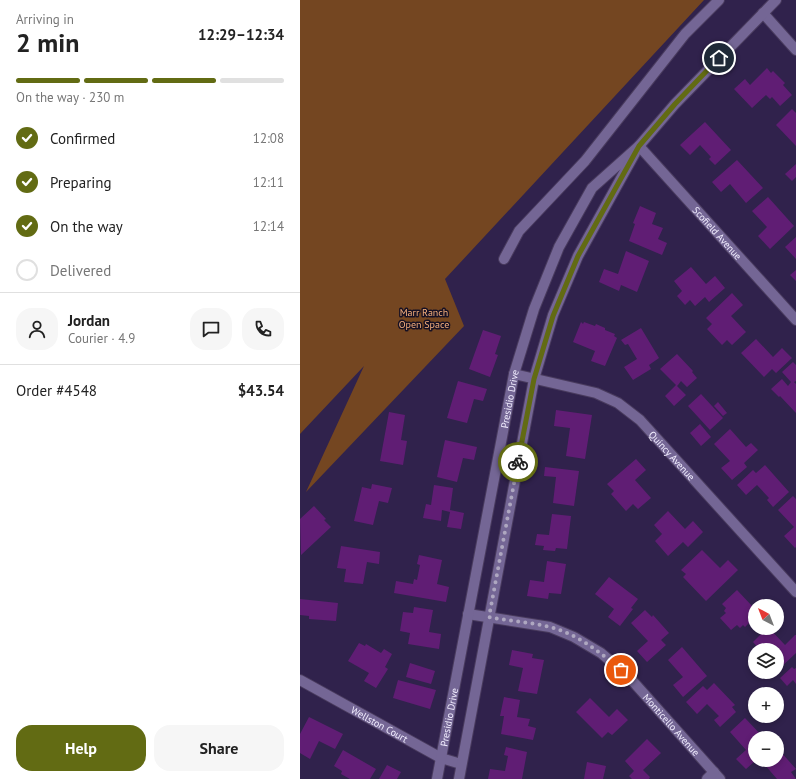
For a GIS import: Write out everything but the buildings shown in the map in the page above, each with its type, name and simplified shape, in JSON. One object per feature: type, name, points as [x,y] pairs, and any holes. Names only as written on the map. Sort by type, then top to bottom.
[{"type":"street","points":[[504,259],[519,231],[585,161],[685,34],[719,0]]},
{"type":"street","name":"Presidio Drive","points":[[437,779],[514,374],[534,309],[559,247],[592,188],[639,146],[675,104],[776,0]]},
{"type":"street","points":[[763,13],[796,50]]},
{"type":"street","name":"Presidio Drive","points":[[458,779],[534,379],[553,316],[578,256],[639,146]]},
{"type":"street","name":"Scofield Avenue","points":[[639,146],[796,320]]},
{"type":"street","name":"Quincy Avenue","points":[[514,374],[596,392],[618,404],[640,420],[796,592]]},
{"type":"street","name":"Monticello Avenue","points":[[468,614],[550,627],[574,637],[601,653],[629,677],[714,777]]},
{"type":"street","name":"Wellston Court","points":[[300,680],[441,758],[461,764]]},
{"type":"green space","name":"Marr Ranch Open Space","points":[[300,0],[704,0],[445,279],[464,326],[306,492],[364,366],[300,434]]},
{"type":"way so far","points":[[518,462],[489,617],[550,627],[574,637],[601,653],[621,670]]},
{"type":"route","points":[[518,462],[534,379],[553,316],[578,256],[639,146],[675,104],[719,58]]}]
